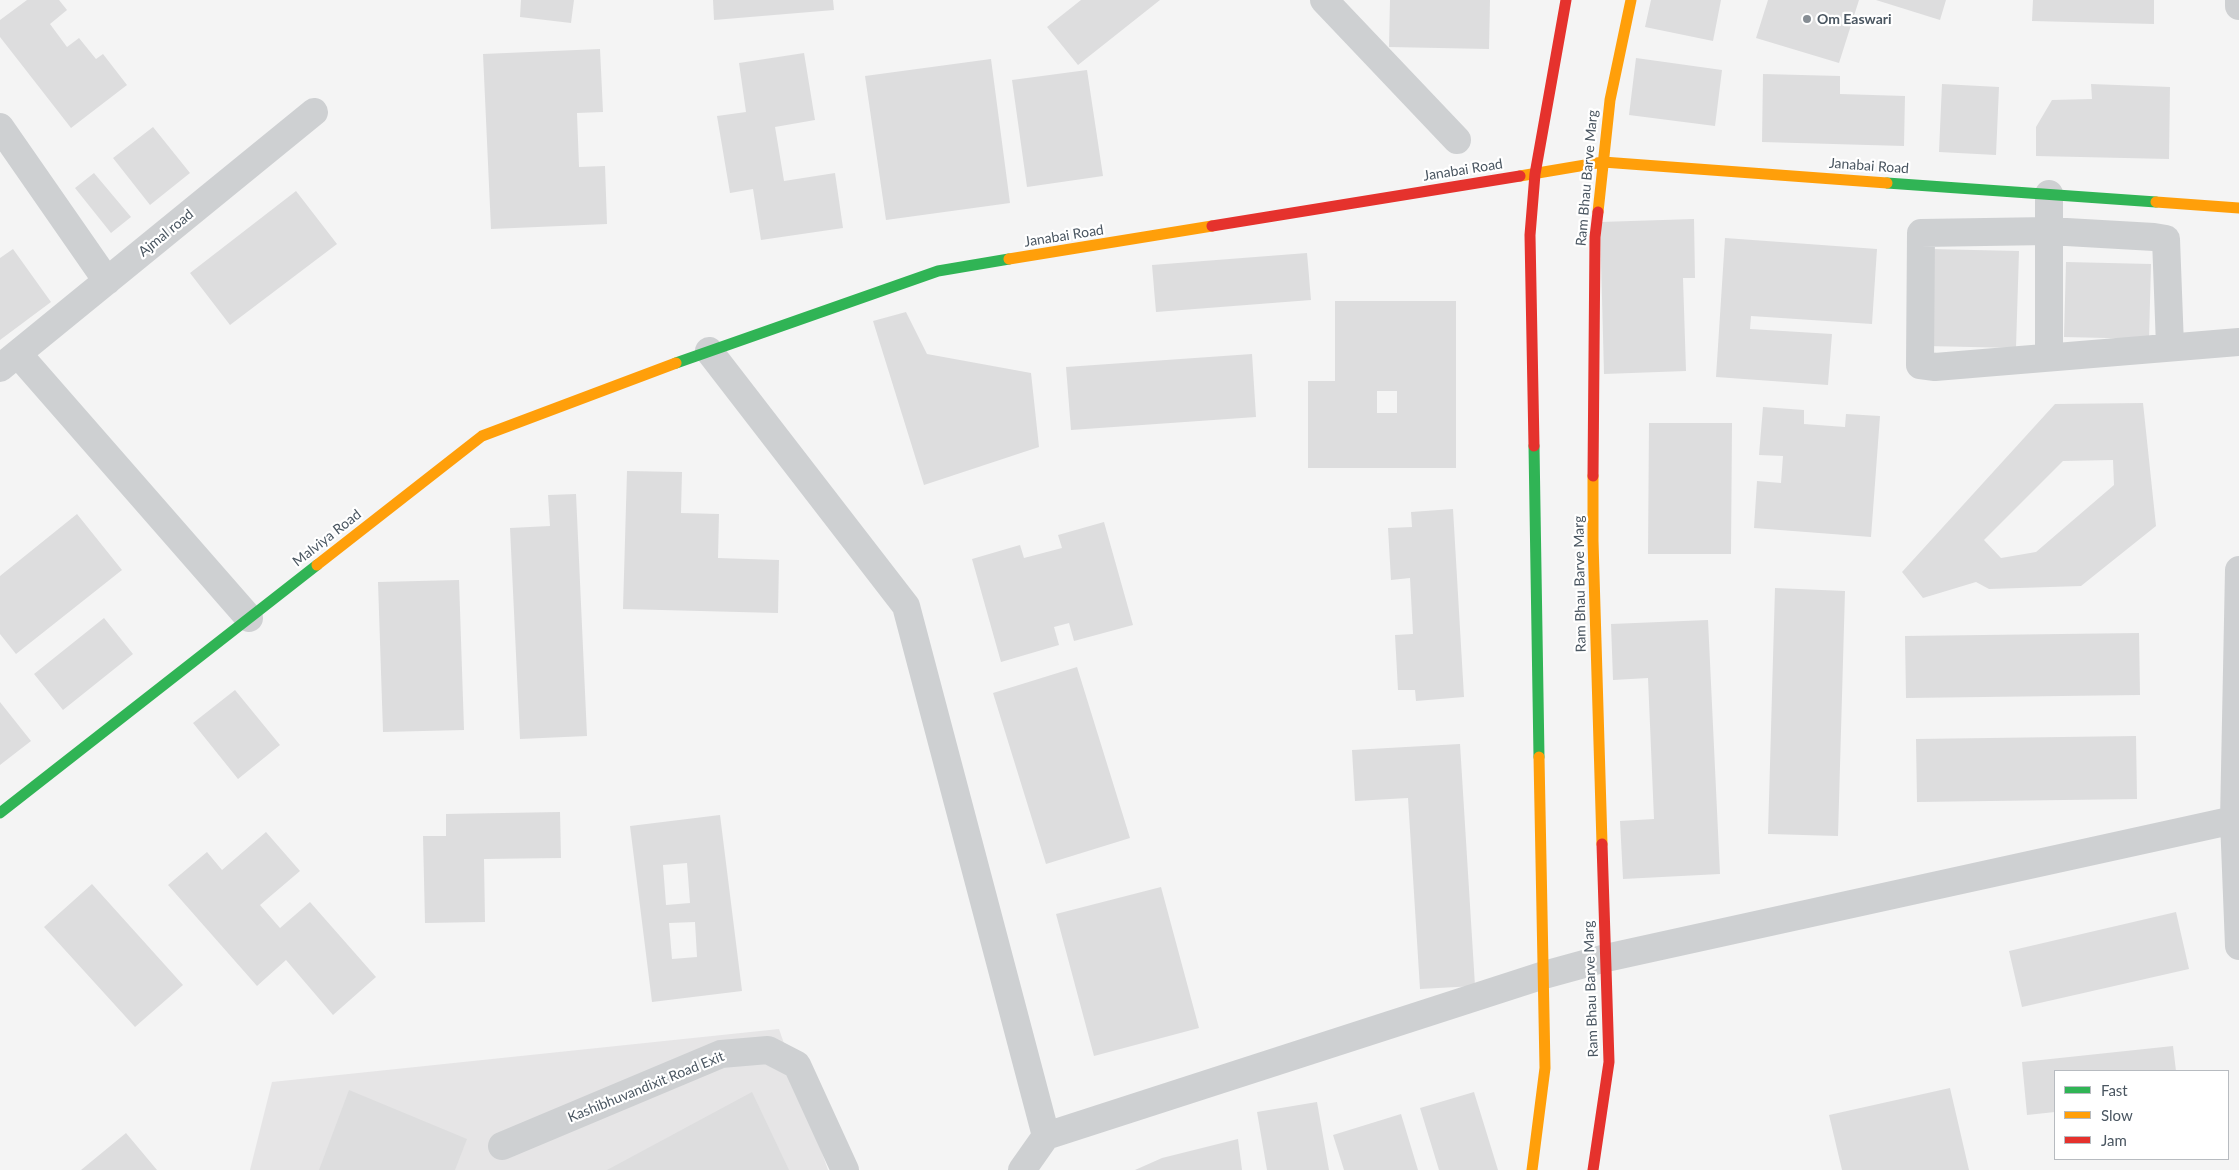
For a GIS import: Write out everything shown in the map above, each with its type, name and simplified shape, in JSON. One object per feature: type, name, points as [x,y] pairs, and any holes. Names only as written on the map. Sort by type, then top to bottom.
[{"type":"street","points":[[1324,0],[1457,140]]},
{"type":"street","points":[[1532,1170],[1546,1068],[1530,235],[1535,174],[1566,0]]},
{"type":"street","name":"Ram Bhau Barve Marg","points":[[1593,1170],[1609,1062],[1593,541],[1595,237],[1610,100],[1631,0]]},
{"type":"street","points":[[2239,0],[2239,6]]},
{"type":"street","name":"Ajmal road","points":[[249,618],[9,361],[314,112]]},
{"type":"street","points":[[0,127],[107,281]]},
{"type":"street","name":"Janabai Road","points":[[709,351],[755,337],[938,272],[1603,162],[2239,208]]},
{"type":"street","points":[[2049,194],[2049,357]]},
{"type":"street","points":[[2170,346],[2166,239],[2154,236],[2049,231],[1922,233],[1920,365],[1935,367],[2170,346],[2239,342]]},
{"type":"street","points":[[709,351],[906,606],[1046,1136]]},
{"type":"street","name":"Malviya Road","points":[[0,813],[482,436],[709,351]]},
{"type":"street","points":[[2239,570],[2234,820],[2239,946]]},
{"type":"street","points":[[1022,1170],[1046,1136],[1544,974],[1606,958],[2234,820]]},
{"type":"street","name":"Kashibhuvandixit Road Exit","points":[[502,1146],[721,1054],[768,1050],[797,1065],[845,1170]]},
{"type":"shaded area","points":[[779,1029],[828,1170],[250,1170],[272,1082]]},
{"type":"building","points":[[27,0],[59,0],[67,10],[50,24],[67,47],[79,38],[96,59],[103,54],[127,85],[71,128],[0,37],[0,20]]},
{"type":"building","points":[[521,0],[574,0],[571,23],[520,17]]},
{"type":"building","points":[[713,0],[833,0],[834,10],[714,20]]},
{"type":"building","points":[[1081,0],[1160,0],[1078,65],[1047,27]]},
{"type":"building","points":[[1390,0],[1490,0],[1489,49],[1389,47]]},
{"type":"building","points":[[1651,0],[1721,0],[1713,41],[1645,27]]},
{"type":"building","name":"Om Easwari","points":[[1768,0],[1859,0],[1839,63],[1756,38]]},
{"type":"building","name":"Om Easwari","points":[[1876,0],[1946,0],[1940,20]]},
{"type":"building","points":[[2033,0],[2154,0],[2154,24],[2032,21]]},
{"type":"building","points":[[600,49],[603,112],[577,113],[579,167],[605,166],[607,224],[491,229],[483,54]]},
{"type":"building","points":[[804,53],[815,120],[775,127],[784,181],[835,173],[843,228],[761,240],[753,189],[730,193],[717,116],[746,112],[739,63]]},
{"type":"building","points":[[1636,58],[1722,70],[1715,126],[1629,115]]},
{"type":"building","points":[[991,59],[1010,203],[886,220],[865,76]]},
{"type":"building","points":[[1087,70],[1103,176],[1027,187],[1012,80]]},
{"type":"building","points":[[1763,74],[1840,76],[1840,94],[1905,96],[1904,146],[1762,142]]},
{"type":"building","points":[[1942,84],[1999,87],[1996,155],[1939,152]]},
{"type":"building","points":[[2091,84],[2170,87],[2169,159],[2036,156],[2036,127],[2052,100],[2092,99]]},
{"type":"building","points":[[153,127],[190,173],[150,205],[113,158]]},
{"type":"building","points":[[94,173],[131,217],[111,233],[75,188]]},
{"type":"building","points":[[296,191],[337,244],[230,325],[190,273]]},
{"type":"building","points":[[1694,219],[1695,278],[1683,278],[1686,371],[1604,374],[1600,222]]},
{"type":"building","points":[[1725,238],[1877,249],[1872,324],[1751,316],[1750,329],[1832,334],[1828,385],[1716,377]]},
{"type":"building","points":[[13,249],[51,302],[0,340],[0,258]]},
{"type":"building","points":[[1929,249],[2019,251],[2016,348],[1926,346]]},
{"type":"building","points":[[1307,253],[1311,300],[1156,312],[1152,265]]},
{"type":"building","points":[[2066,262],[2151,264],[2149,339],[2064,337]]},
{"type":"building","points":[[1335,301],[1456,301],[1456,468],[1308,468],[1308,381],[1335,381]],"holes":[[[1377,391],[1397,391],[1397,413],[1377,413]]]},
{"type":"building","points":[[906,312],[927,354],[1031,373],[1039,447],[924,485],[873,321]]},
{"type":"building","points":[[1252,354],[1256,417],[1071,430],[1066,367]]},
{"type":"building","points":[[2143,403],[2156,526],[2081,586],[1989,589],[1976,582],[1923,598],[1902,572],[2055,404]],"holes":[[[2113,460],[2114,485],[2036,552],[2001,558],[1984,540],[2063,461]]]},
{"type":"building","points":[[1763,407],[1804,410],[1804,424],[1845,427],[1846,414],[1880,416],[1871,537],[1754,528],[1757,481],[1781,483],[1783,456],[1759,455]]},
{"type":"building","points":[[1649,423],[1732,423],[1731,554],[1648,554]]},
{"type":"building","points":[[627,471],[682,472],[681,513],[719,514],[718,558],[779,560],[778,613],[623,609]]},
{"type":"building","points":[[576,494],[587,736],[520,739],[510,528],[550,526],[548,495]]},
{"type":"building","points":[[1453,509],[1464,697],[1416,701],[1415,690],[1398,690],[1395,635],[1413,634],[1410,578],[1391,580],[1388,528],[1412,527],[1411,512]]},
{"type":"building","points":[[77,514],[122,570],[16,654],[0,634],[0,576]]},
{"type":"building","points":[[1104,522],[1133,625],[1074,641],[1069,623],[1054,627],[1059,645],[1001,662],[972,559],[1020,545],[1024,558],[1062,548],[1058,535]]},
{"type":"building","points":[[459,580],[464,730],[383,732],[378,582]]},
{"type":"building","points":[[1775,588],[1845,591],[1838,836],[1768,834]]},
{"type":"building","points":[[104,618],[133,654],[63,710],[34,674]]},
{"type":"building","points":[[1708,620],[1720,874],[1623,879],[1620,821],[1654,819],[1648,678],[1613,680],[1611,624]]},
{"type":"building","points":[[2139,633],[2140,695],[1906,698],[1905,636]]},
{"type":"building","points":[[1077,667],[1130,838],[1046,864],[993,693]]},
{"type":"building","points":[[235,690],[280,745],[238,779],[193,723]]},
{"type":"building","points":[[0,702],[31,741],[0,765]]},
{"type":"building","points":[[2136,736],[2137,799],[1917,802],[1916,739]]},
{"type":"building","points":[[1460,744],[1475,986],[1420,989],[1408,798],[1355,801],[1352,750]]},
{"type":"building","points":[[560,812],[561,858],[484,859],[485,922],[425,923],[423,836],[446,836],[446,814]]},
{"type":"building","points":[[720,815],[742,991],[652,1002],[630,826]],"holes":[[[687,863],[690,903],[666,905],[663,865]],[[695,922],[697,957],[672,959],[669,923]]]},
{"type":"building","points":[[266,832],[300,871],[260,905],[280,928],[310,902],[376,977],[333,1015],[286,960],[257,986],[168,885],[207,852],[222,870]]},
{"type":"building","points":[[92,884],[183,985],[135,1027],[44,927]]},
{"type":"building","points":[[1161,887],[1199,1028],[1094,1056],[1056,914]]},
{"type":"building","points":[[2176,912],[2189,969],[2022,1007],[2009,951]]},
{"type":"building","points":[[2173,1046],[2176,1070],[2054,1070],[2054,1112],[2027,1115],[2022,1062]]},
{"type":"building","points":[[1950,1088],[1969,1170],[1842,1170],[1829,1115]]},
{"type":"building","points":[[349,1090],[467,1139],[455,1170],[319,1170]]},
{"type":"building","points":[[752,1092],[789,1170],[607,1170]]},
{"type":"building","points":[[1474,1092],[1498,1170],[1439,1170],[1420,1108]]},
{"type":"building","points":[[1317,1102],[1329,1170],[1267,1170],[1257,1112]]},
{"type":"building","points":[[1401,1114],[1418,1170],[1344,1170],[1333,1135]]},
{"type":"building","points":[[126,1133],[157,1170],[81,1170]]},
{"type":"building","points":[[1238,1139],[1242,1170],[1135,1170],[1162,1158]]},
{"type":"traffic: fast","points":[[1887,183],[2156,202]]},
{"type":"traffic: fast","points":[[676,363],[938,271],[1009,259]]},
{"type":"traffic: fast","points":[[1534,446],[1539,757]]},
{"type":"traffic: fast","points":[[0,813],[317,565]]},
{"type":"traffic: slow","points":[[1598,212],[1610,100],[1631,0]]},
{"type":"traffic: slow","points":[[1520,176],[1603,162],[1887,183]]},
{"type":"traffic: slow","points":[[2156,202],[2239,208]]},
{"type":"traffic: slow","points":[[1009,259],[1212,226]]},
{"type":"traffic: slow","points":[[317,565],[482,436],[676,363]]},
{"type":"traffic: slow","points":[[1593,476],[1593,541],[1602,844]]},
{"type":"traffic: slow","points":[[1532,1170],[1545,1068],[1539,757]]},
{"type":"traffic: jam","points":[[1534,446],[1530,235],[1535,174],[1566,0]]},
{"type":"traffic: jam","points":[[1212,226],[1520,176]]},
{"type":"traffic: jam","points":[[1593,476],[1595,237],[1598,212]]},
{"type":"traffic: jam","points":[[1593,1170],[1609,1062],[1602,844]]},
{"type":"place","name":"Om Easwari","points":[[1807,19]]}]
